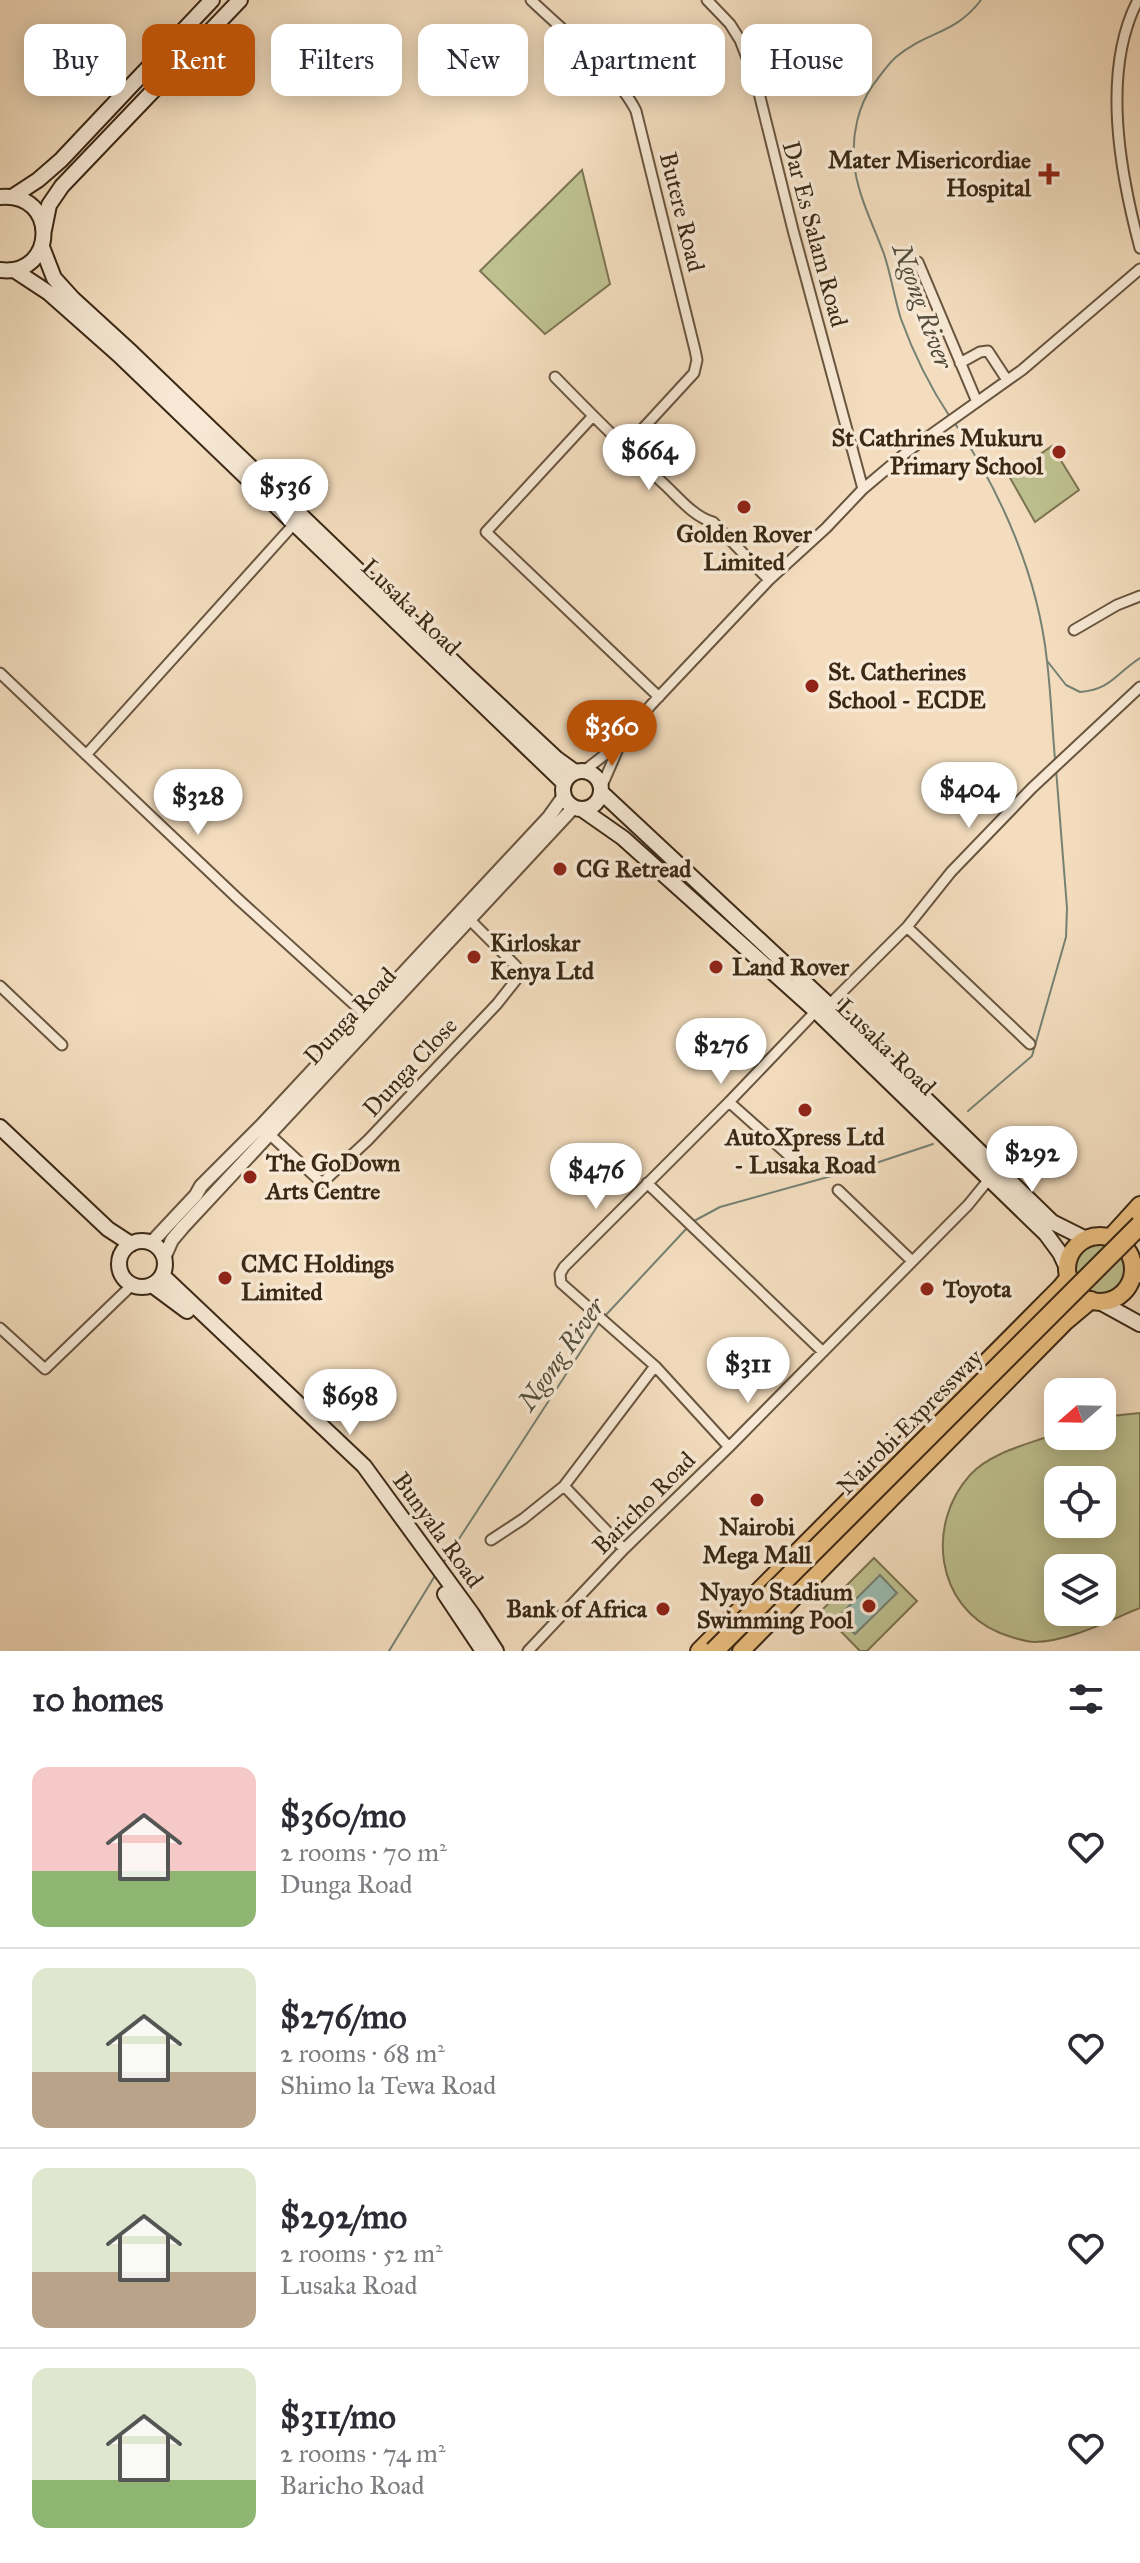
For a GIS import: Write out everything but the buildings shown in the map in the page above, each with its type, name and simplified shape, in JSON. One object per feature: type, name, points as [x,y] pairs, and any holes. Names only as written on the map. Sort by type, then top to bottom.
[{"type":"highway","points":[[1110,1238],[1140,1205]]},
{"type":"highway","name":"Nairobi Expressway","points":[[714,1651],[1140,1225]]},
{"type":"highway","points":[[699,1651],[1060,1288],[1068,1273],[1072,1252],[1086,1239],[1098,1236],[1110,1238],[1125,1247],[1136,1265],[1127,1289],[1119,1296],[1096,1301],[1066,1321],[741,1651]]},
{"type":"highway","name":"Nairobi Expressway","points":[[730,1651],[1140,1239]]},
{"type":"highway","points":[[1068,1273],[1076,1290],[1096,1301]]},
{"type":"main road","points":[[6,197],[38,180],[61,160],[212,0]]},
{"type":"main road","points":[[7,270],[31,262],[42,247],[49,205],[62,186],[240,0]]},
{"type":"main road","points":[[6,197],[22,199],[37,211],[44,230]]},
{"type":"main road","name":"Lusaka Road","points":[[42,247],[54,278],[66,293],[557,759],[596,776],[601,790],[1046,1234],[1060,1253],[1068,1273]]},
{"type":"main road","name":"Lusaka Road","points":[[7,270],[49,293],[108,344],[571,799],[623,838],[822,1008],[1052,1222],[1086,1239]]},
{"type":"main road","points":[[579,771],[571,799],[595,805],[601,790]]},
{"type":"main road","points":[[0,1127],[126,1249]]},
{"type":"main road","points":[[144,1241],[159,1249],[165,1266],[157,1280],[146,1287],[132,1285],[120,1272],[119,1264],[126,1249],[144,1241]]},
{"type":"main road","name":"Bunyala Road","points":[[157,1280],[170,1296],[357,1472],[397,1524],[483,1651]]},
{"type":"main road","name":"Bunyala Road","points":[[157,1280],[364,1466],[496,1651]]},
{"type":"main road","points":[[1096,1301],[1140,1324]]},
{"type":"street","name":"Butere Road","points":[[531,0],[631,100],[695,350],[697,360],[694,373],[625,448]]},
{"type":"street","name":"Dar Es Salam Road","points":[[707,0],[730,24],[740,40],[756,81],[863,489]]},
{"type":"street","points":[[1138,0],[1127,24],[1116,89],[1117,124],[1140,248]]},
{"type":"street","points":[[918,262],[977,402]]},
{"type":"street","points":[[579,771],[621,742],[769,580],[863,489],[908,451],[1007,380],[1140,269]]},
{"type":"street","points":[[960,363],[988,351],[1007,380]]},
{"type":"street","points":[[555,377],[625,448],[703,519],[713,522],[769,580]]},
{"type":"street","points":[[593,416],[486,532],[659,697]]},
{"type":"street","points":[[86,755],[294,524]]},
{"type":"street","points":[[1074,630],[1117,605],[1140,596]]},
{"type":"street","points":[[0,673],[370,1019]]},
{"type":"street","points":[[729,1447],[655,1366],[561,1283],[560,1274],[822,1008],[907,927],[951,872],[1016,805],[1140,687]]},
{"type":"street","points":[[601,790],[621,742]]},
{"type":"street","name":"Dunga Road","points":[[164,1258],[172,1240],[265,1130],[571,799]]},
{"type":"street","name":"Dunga Close","points":[[265,1130],[322,1183],[368,1140],[497,1004],[516,980],[516,966],[465,915]]},
{"type":"street","points":[[907,927],[1030,1044]]},
{"type":"street","points":[[0,986],[62,1045]]},
{"type":"street","points":[[729,1102],[803,1168]]},
{"type":"street","name":"Dunga Road","points":[[151,1243],[201,1186],[265,1130]]},
{"type":"street","name":"Baricho Road","points":[[528,1651],[624,1549],[823,1352],[990,1178]]},
{"type":"street","points":[[647,1183],[823,1352]]},
{"type":"street","points":[[838,1190],[912,1261]]},
{"type":"street","points":[[0,1328],[45,1369],[132,1285]]},
{"type":"street","points":[[491,1540],[564,1486],[655,1366]]},
{"type":"street","points":[[564,1486],[624,1549]]},
{"type":"green space","points":[[582,170],[610,284],[545,334],[480,271]]},
{"type":"green space","points":[[1052,446],[1079,490],[1035,522],[1009,476]]},
{"type":"green space","points":[[1100,1243],[1118,1251],[1126,1269],[1118,1287],[1100,1295],[1082,1287],[1074,1269],[1082,1251]]},
{"type":"green space","points":[[1140,1413],[1140,1608],[1116,1618],[1116,1554],[1044,1554],[1044,1626],[1097,1626],[1088,1630],[1047,1641],[1026,1641],[1000,1633],[978,1620],[962,1604],[950,1584],[944,1562],[943,1539],[947,1517],[956,1495],[970,1475],[989,1460],[1044,1438],[1044,1450],[1116,1450],[1116,1416]]},
{"type":"green space","name":"Nyayo Stadium Swimming Pool","points":[[874,1558],[917,1601],[867,1651],[860,1651],[821,1611]]},
{"type":"water","points":[[880,1575],[897,1593],[855,1634],[838,1617]]},
{"type":"waterway","name":"Ngong River","points":[[950,417],[922,369],[901,319],[884,254],[858,184],[854,141],[863,102],[890,63],[918,42],[961,20],[981,0]]},
{"type":"waterway","name":"Ngong River","points":[[954,422],[1002,506],[1026,566],[1042,629],[1055,759]]},
{"type":"waterway","name":"Ngong River","points":[[1048,662],[1066,685],[1080,692],[1099,688],[1140,658]]},
{"type":"waterway","name":"Ngong River","points":[[968,1111],[1032,1056],[1066,937],[1067,908],[1056,769]]},
{"type":"waterway","name":"Ngong River","points":[[694,1221],[720,1207],[864,1167],[933,1144]]},
{"type":"waterway","name":"Ngong River","points":[[604,1317],[687,1228]]},
{"type":"waterway","name":"Ngong River","points":[[442,1565],[600,1322]]},
{"type":"waterway","name":"Ngong River","points":[[389,1651],[436,1574]]},
{"type":"place","name":"Mater Misericordiae Hospital","points":[[1049,174]]},
{"type":"place","name":"St Cathrines Mukuru Primary School","points":[[1059,452]]},
{"type":"place","name":"Golden Rover Limited","points":[[744,507]]},
{"type":"place","name":"St. Catherines School - ECDE","points":[[812,686]]},
{"type":"place","name":"CG Retread","points":[[560,869]]},
{"type":"place","name":"Kirloskar Kenya Ltd","points":[[474,957]]},
{"type":"place","name":"Land Rover","points":[[716,967]]},
{"type":"place","name":"AutoXpress Ltd - Lusaka Road","points":[[805,1110]]},
{"type":"place","name":"The GoDown Arts Centre","points":[[250,1177]]},
{"type":"place","name":"CMC Holdings Limited","points":[[225,1278]]},
{"type":"place","name":"Toyota","points":[[927,1289]]},
{"type":"place","name":"Nairobi Mega Mall","points":[[757,1500]]},
{"type":"place","name":"Nyayo Stadium Swimming Pool","points":[[869,1606]]},
{"type":"place","name":"Bank of Africa","points":[[663,1609]]}]
